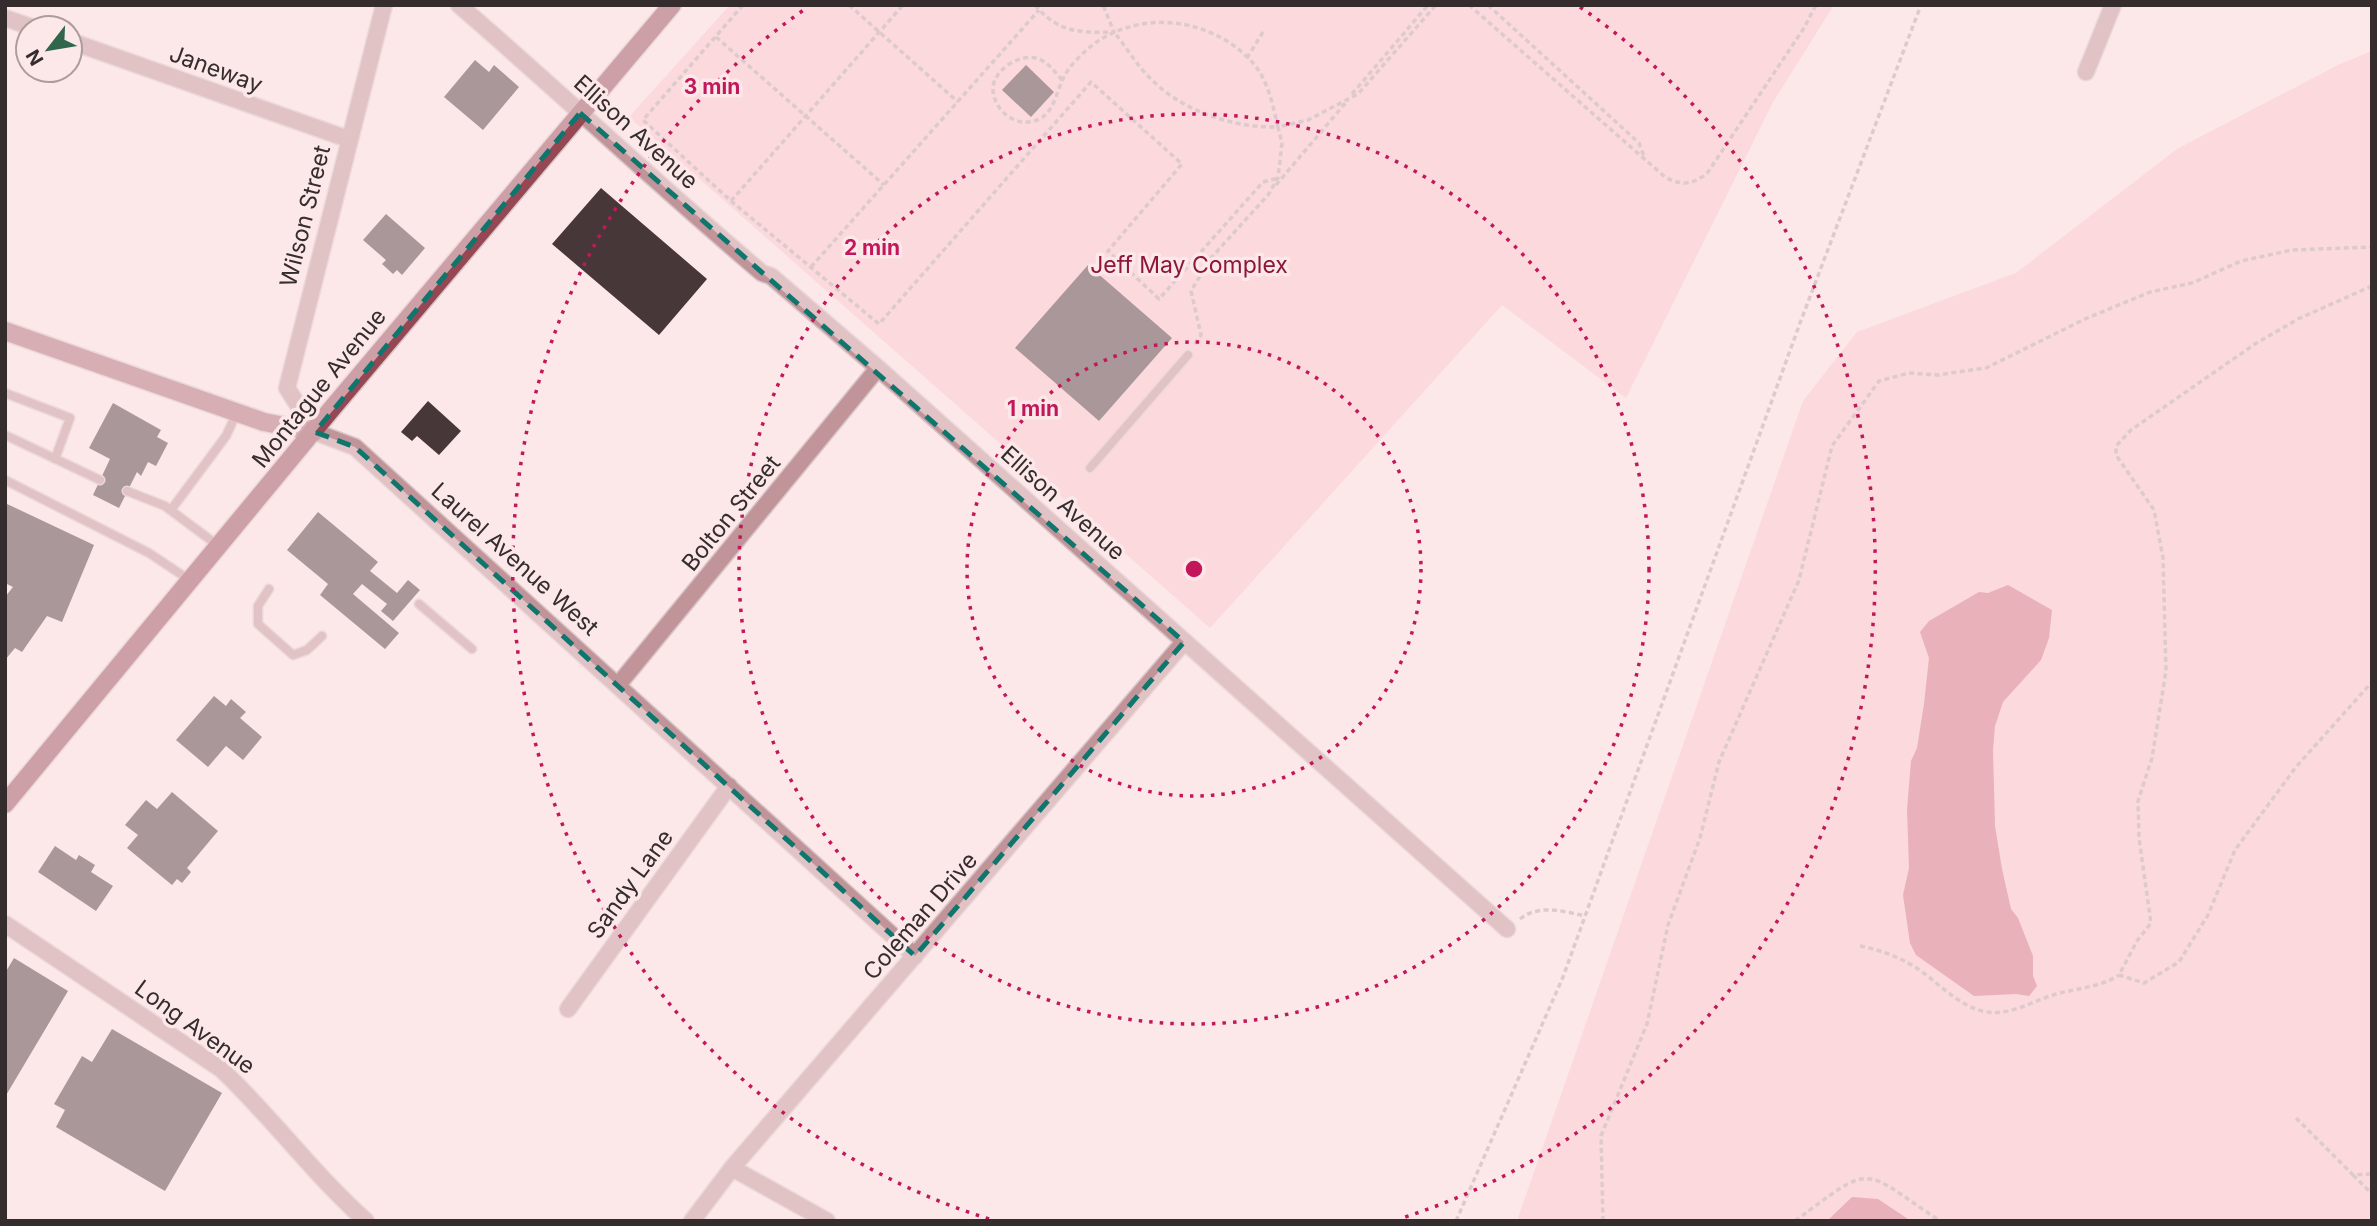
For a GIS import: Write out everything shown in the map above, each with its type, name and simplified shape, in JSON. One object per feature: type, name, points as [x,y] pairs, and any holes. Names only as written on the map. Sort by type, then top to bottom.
[{"type":"main road","name":"Montague Avenue","points":[[5,804],[672,5]]},
{"type":"street","name":"Wilson Street","points":[[315,432],[287,388],[384,5]]},
{"type":"street","name":"Ellison Avenue","points":[[459,5],[662,189],[762,273],[772,276],[878,368],[1507,929]]},
{"type":"street","points":[[2086,72],[2113,5]]},
{"type":"street","name":"Janeway","points":[[84,46],[348,139]]},
{"type":"street","name":"Laurel Avenue West","points":[[5,331],[264,422],[315,432],[355,447],[915,956]]},
{"type":"street","name":"Bolton Street","points":[[618,685],[878,368]]},
{"type":"street","name":"Coleman Drive","points":[[692,1221],[732,1168],[1184,642]]},
{"type":"street","name":"Sandy Lane","points":[[568,1009],[729,786]]},
{"type":"street","name":"Long Avenue","points":[[5,924],[221,1069],[253,1099],[331,1189],[366,1221]]},
{"type":"street","points":[[732,1168],[827,1221]]},
{"type":"lane","points":[[1090,468],[1188,355]]},
{"type":"lane","points":[[5,393],[70,418],[55,459]]},
{"type":"lane","points":[[171,510],[226,436],[237,412]]},
{"type":"lane","points":[[5,435],[100,480]]},
{"type":"lane","points":[[5,480],[149,553],[191,581]]},
{"type":"lane","points":[[127,491],[171,510],[220,547]]},
{"type":"lane","points":[[269,589],[258,606],[258,624],[293,655],[307,650],[322,636]]},
{"type":"lane","points":[[419,604],[472,649]]},
{"type":"path","points":[[743,5],[643,120],[731,201],[879,324],[1091,82],[1182,164],[1108,251],[1159,299],[1263,182],[1278,178]]},
{"type":"path","points":[[849,5],[958,102]]},
{"type":"path","points":[[731,201],[903,5]]},
{"type":"path","points":[[1035,5],[1060,27],[1071,32],[1114,32],[1155,22],[1198,26],[1247,58],[1270,94],[1282,143],[1278,178],[1268,195]]},
{"type":"path","points":[[1103,5],[1114,32],[1145,73],[1172,95],[1216,118],[1236,124],[1278,127],[1308,120],[1358,94],[1436,5]]},
{"type":"path","points":[[1188,355],[1201,335],[1191,291],[1211,258],[1268,195],[1427,5]]},
{"type":"path","points":[[1469,5],[1645,160],[1678,183],[1700,179],[1797,39],[1816,5]]},
{"type":"path","points":[[1488,5],[1639,143],[1645,160]]},
{"type":"path","points":[[1456,1221],[1563,977],[1800,323],[1922,5]]},
{"type":"path","points":[[811,267],[1039,10]]},
{"type":"path","points":[[1062,80],[1047,63],[1036,57],[1023,58],[1003,69],[996,78],[993,89],[1003,113],[1016,121],[1035,121],[1046,113],[1059,96],[1062,80],[1089,48],[1114,32]]},
{"type":"path","points":[[1247,58],[1263,32]]},
{"type":"path","points":[[716,37],[884,185]]},
{"type":"path","points":[[1603,1221],[1601,1136],[1647,1024],[1668,925],[1700,838],[1719,762],[1799,580],[1832,446],[1880,381],[1909,373],[1937,375],[1986,369],[2150,292],[2192,283],[2241,261],[2292,250],[2372,247]]},
{"type":"path","points":[[1860,946],[1885,951],[1915,967],[1948,994],[1980,1012],[2003,1012],[2071,990],[2103,985],[2119,975],[2137,941],[2151,923],[2139,838],[2138,801],[2152,758],[2166,671],[2163,558],[2154,510],[2116,455],[2116,446],[2131,430],[2255,344],[2298,319],[2372,286]]},
{"type":"path","points":[[2119,975],[2144,984],[2179,962],[2208,915],[2235,850],[2296,767],[2372,682]]},
{"type":"path","points":[[1507,929],[1527,913],[1553,909],[1585,916]]},
{"type":"path","points":[[2296,1118],[2371,1194]]},
{"type":"path","points":[[2353,1175],[2372,1174]]},
{"type":"path","points":[[1795,1221],[1842,1185],[1858,1177],[1876,1179],[1893,1186],[1940,1221]]},
{"type":"path","points":[[2371,1194],[2372,1188]]},
{"type":"highlighted area","points":[[580,113],[1184,642],[915,956],[355,447],[315,432]]},
{"type":"green space","name":"Jeff May Complex","points":[[730,5],[1834,5],[1773,102],[1626,398],[1502,305],[1210,628],[629,117]]},
{"type":"green space","points":[[2372,51],[2372,1221],[1517,1221],[1803,401],[1857,332],[2016,273],[2177,149],[2338,65]]},
{"type":"shaded area","points":[[2008,585],[2052,610],[2049,638],[2041,660],[2003,702],[1995,726],[1993,750],[1995,826],[2002,869],[2011,909],[2018,918],[2033,956],[2033,976],[2037,986],[2029,996],[1974,996],[1916,955],[1910,943],[1903,895],[1909,868],[1907,810],[1911,761],[1917,748],[1929,658],[1920,632],[1929,621],[1979,592],[1988,593]]},
{"type":"shaded area","points":[[1852,1197],[1878,1199],[1911,1221],[1827,1221]]},
{"type":"building","points":[[475,60],[489,72],[494,65],[519,87],[483,130],[444,97]]},
{"type":"building","points":[[1026,65],[1054,92],[1031,117],[1002,90]]},
{"type":"building","points":[[601,188],[707,279],[659,335],[552,244]]},
{"type":"building","points":[[386,214],[425,248],[402,275],[397,270],[393,274],[382,264],[386,260],[363,240]]},
{"type":"building","points":[[1088,265],[1172,338],[1099,421],[1015,348]]},
{"type":"building","points":[[428,401],[461,431],[439,455],[417,436],[412,441],[401,432]]},
{"type":"building","points":[[113,403],[161,430],[157,437],[168,443],[156,466],[148,462],[141,476],[137,472],[119,508],[93,495],[110,459],[89,448]]},
{"type":"building","points":[[5,503],[94,545],[62,622],[47,616],[22,652],[15,648],[5,660],[5,597],[13,587],[5,583]]},
{"type":"building","points":[[318,512],[378,562],[370,571],[397,593],[408,580],[420,590],[393,621],[381,611],[387,604],[362,584],[353,594],[399,633],[385,649],[320,595],[328,584],[287,550]]},
{"type":"building","points":[[214,696],[226,706],[231,699],[246,712],[240,718],[262,737],[243,760],[226,746],[208,767],[176,740]]},
{"type":"building","points":[[172,792],[218,831],[187,868],[191,872],[182,883],[177,879],[172,885],[127,848],[138,835],[125,825],[146,800],[157,809]]},
{"type":"building","points":[[55,846],[76,860],[79,855],[95,865],[91,872],[113,886],[96,911],[38,872]]},
{"type":"building","points":[[14,958],[68,991],[5,1097],[5,973]]},
{"type":"building","points":[[112,1029],[222,1093],[165,1191],[56,1127],[65,1110],[54,1104],[82,1056],[92,1062]]}]
